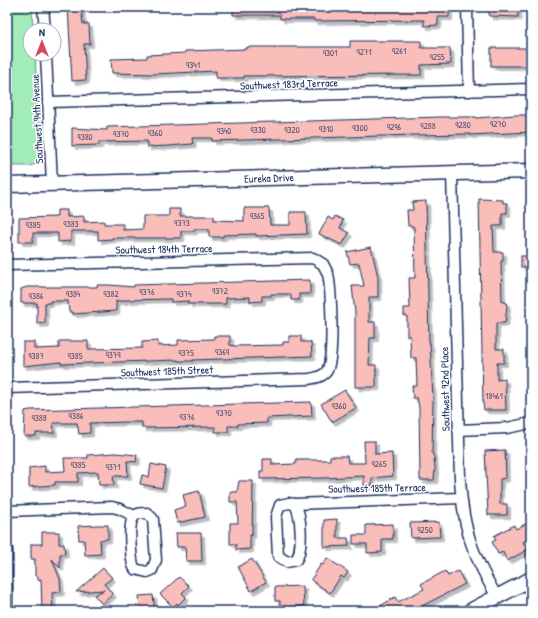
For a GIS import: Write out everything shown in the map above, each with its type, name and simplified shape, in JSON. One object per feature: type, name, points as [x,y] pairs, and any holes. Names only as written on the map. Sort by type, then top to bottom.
[{"type":"main road","name":"Eureka Drive","points":[[7,185],[531,171]]},
{"type":"main road","points":[[470,611],[531,579]]},
{"type":"street","points":[[43,7],[44,22]]},
{"type":"street","points":[[467,7],[469,91]]},
{"type":"street","name":"Southwest 94th Avenue","points":[[46,62],[52,184]]},
{"type":"street","name":"Southwest 183rd Terrace","points":[[48,102],[531,89]]},
{"type":"street","name":"Southwest 92nd Place","points":[[452,173],[461,498],[468,538],[497,597]]},
{"type":"street","name":"Southwest 184th Terrace","points":[[7,265],[301,257],[313,258],[321,262],[327,270],[329,284],[331,356],[326,372]]},
{"type":"street","name":"Southwest 185th Street","points":[[7,388],[309,379],[316,378],[326,372]]},
{"type":"street","points":[[458,430],[507,428],[531,423]]},
{"type":"street","name":"Southwest 185th Terrace","points":[[294,504],[461,498]]},
{"type":"street","points":[[283,504],[294,504],[299,510],[300,516],[300,554],[296,560],[287,562],[278,556],[276,517],[280,506],[283,504]]},
{"type":"street","points":[[7,511],[112,507],[134,516],[147,513],[153,519],[156,560],[152,570],[147,572],[135,569],[133,565],[131,525],[134,516]]},
{"type":"street","points":[[7,550],[7,611]]},
{"type":"green space","points":[[7,7],[32,7],[33,22],[22,22],[22,62],[35,62],[40,155],[37,164],[29,166],[7,166]]},
{"type":"building","points":[[68,7],[81,7],[83,24],[89,24],[90,44],[84,44],[86,80],[72,81]]},
{"type":"building","points":[[233,7],[449,7],[449,17],[438,17],[438,25],[424,26],[424,20],[314,21],[314,19],[280,19],[280,15],[233,15]]},
{"type":"building","points":[[489,7],[518,7],[518,17],[489,16]]},
{"type":"building","points":[[350,41],[421,41],[421,48],[450,48],[451,64],[421,65],[421,75],[244,76],[244,78],[216,78],[216,71],[154,74],[112,73],[111,59],[147,58],[147,55],[185,53],[185,51],[247,49],[247,47],[350,47]]},
{"type":"building","points":[[491,48],[531,48],[531,66],[491,66]]},
{"type":"building","points":[[531,115],[531,132],[470,135],[416,135],[212,141],[212,138],[192,138],[193,144],[169,146],[147,147],[147,141],[99,142],[99,145],[72,146],[72,128],[107,130],[107,127],[441,117],[476,118]]},
{"type":"building","points":[[479,199],[503,200],[503,203],[507,203],[507,213],[502,213],[502,226],[493,226],[494,252],[503,252],[503,261],[501,261],[502,302],[506,302],[507,307],[505,323],[496,323],[496,349],[504,349],[504,363],[497,363],[497,380],[505,379],[506,410],[484,410],[483,404]]},
{"type":"building","points":[[426,201],[429,343],[433,398],[432,452],[435,469],[434,480],[420,480],[419,407],[417,398],[413,398],[412,386],[417,386],[416,358],[411,358],[410,336],[407,336],[407,316],[404,316],[404,308],[410,308],[409,278],[415,278],[414,228],[413,226],[408,226],[407,210],[413,210],[412,202]]},
{"type":"building","points":[[244,208],[269,208],[270,225],[290,225],[290,212],[306,212],[307,234],[256,236],[256,234],[223,235],[223,237],[209,237],[209,229],[194,229],[194,231],[181,231],[181,238],[112,238],[98,240],[98,231],[71,231],[71,241],[58,242],[58,233],[33,233],[33,242],[19,242],[19,218],[57,217],[57,210],[67,210],[67,217],[84,216],[84,222],[104,221],[104,224],[123,224],[123,230],[143,229],[143,216],[169,216],[169,209],[180,209],[180,216],[214,216],[214,220],[244,221]]},
{"type":"building","points":[[335,216],[343,220],[340,228],[349,233],[342,245],[319,234],[328,217],[333,220]]},
{"type":"building","points":[[371,247],[378,277],[378,297],[369,297],[369,322],[375,322],[375,338],[370,338],[369,365],[376,365],[376,387],[355,387],[355,313],[352,286],[364,286],[359,263],[350,264],[347,252]]},
{"type":"building","points":[[521,256],[531,256],[531,267],[521,267]]},
{"type":"building","points":[[310,280],[310,294],[299,294],[299,300],[291,300],[291,294],[271,294],[271,296],[262,296],[262,301],[250,302],[250,297],[226,298],[226,304],[188,304],[188,301],[171,302],[171,299],[124,300],[116,301],[116,311],[73,314],[73,312],[69,312],[68,301],[50,301],[50,303],[45,303],[45,323],[37,324],[37,303],[21,303],[21,289],[27,287],[97,287],[97,285],[109,285],[134,287],[134,285]]},
{"type":"building","points":[[214,336],[230,336],[230,345],[235,346],[283,345],[283,342],[289,342],[289,336],[301,336],[301,342],[311,342],[312,356],[193,361],[178,360],[61,364],[61,362],[23,366],[23,342],[34,342],[34,349],[59,348],[59,341],[88,341],[88,349],[142,348],[142,342],[158,341],[158,346],[178,345],[178,340],[214,339]]},
{"type":"building","points":[[345,390],[356,408],[332,422],[321,404]]},
{"type":"building","points":[[311,402],[312,416],[267,418],[267,423],[238,424],[238,426],[228,426],[228,432],[215,432],[215,427],[142,428],[142,422],[129,422],[90,423],[90,433],[79,434],[77,423],[53,423],[54,433],[36,433],[36,436],[24,436],[25,411],[30,410]]},
{"type":"building","points":[[364,441],[375,441],[375,454],[392,453],[393,476],[372,478],[372,486],[364,486],[364,476],[260,479],[260,471],[263,471],[263,459],[272,459],[272,465],[296,464],[296,460],[330,460],[330,456],[347,456],[348,463],[365,463]]},
{"type":"building","points":[[505,450],[506,478],[500,479],[500,504],[507,504],[507,515],[488,515],[485,451]]},
{"type":"building","points":[[115,453],[137,455],[136,462],[127,461],[128,476],[113,476],[114,485],[99,485],[98,472],[78,473],[78,482],[55,482],[55,485],[29,487],[29,468],[45,466],[45,472],[65,471],[64,458],[88,458],[88,455]]},
{"type":"building","points":[[151,464],[166,467],[162,488],[140,484],[142,475],[149,477]]},
{"type":"building","points":[[239,481],[253,481],[252,535],[250,535],[250,549],[236,550],[236,544],[230,544],[230,523],[238,523],[237,502],[230,502],[230,492],[237,492]]},
{"type":"building","points":[[199,491],[205,517],[177,523],[174,510],[186,506],[183,495]]},
{"type":"building","points":[[337,519],[337,538],[348,538],[349,546],[324,547],[324,520]]},
{"type":"building","points":[[531,521],[531,538],[523,542],[527,550],[507,561],[503,552],[498,554],[492,542],[496,540],[494,536],[514,525],[516,529]]},
{"type":"building","points":[[439,522],[440,537],[411,538],[410,523]]},
{"type":"building","points":[[393,524],[393,539],[382,539],[382,552],[367,553],[367,544],[353,544],[353,535],[366,535],[366,525]]},
{"type":"building","points":[[108,525],[108,539],[100,540],[101,554],[85,555],[84,540],[79,540],[78,526]]},
{"type":"building","points":[[42,532],[59,532],[59,544],[64,544],[65,554],[60,554],[60,568],[52,559],[60,579],[61,592],[52,593],[53,611],[42,611],[41,579],[38,580],[38,576],[35,576],[35,559],[31,559],[31,544],[42,544]]},
{"type":"building","points":[[176,533],[201,533],[202,561],[186,561],[185,547],[177,547]]},
{"type":"building","points":[[327,558],[348,572],[344,578],[341,576],[330,593],[311,580],[321,564],[323,565]]},
{"type":"building","points":[[252,559],[266,582],[251,591],[238,567]]},
{"type":"building","points":[[103,568],[112,578],[104,584],[113,594],[102,604],[94,595],[104,590],[76,592]]},
{"type":"building","points":[[445,571],[448,576],[458,571],[465,584],[412,611],[372,611],[395,597],[398,602],[424,589],[421,584]]},
{"type":"building","points":[[179,577],[189,586],[182,593],[186,597],[178,605],[177,603],[173,607],[160,594]]},
{"type":"building","points":[[303,586],[304,606],[280,607],[280,601],[275,601],[275,587]]},
{"type":"building","points":[[153,595],[155,611],[140,611],[139,596]]}]
